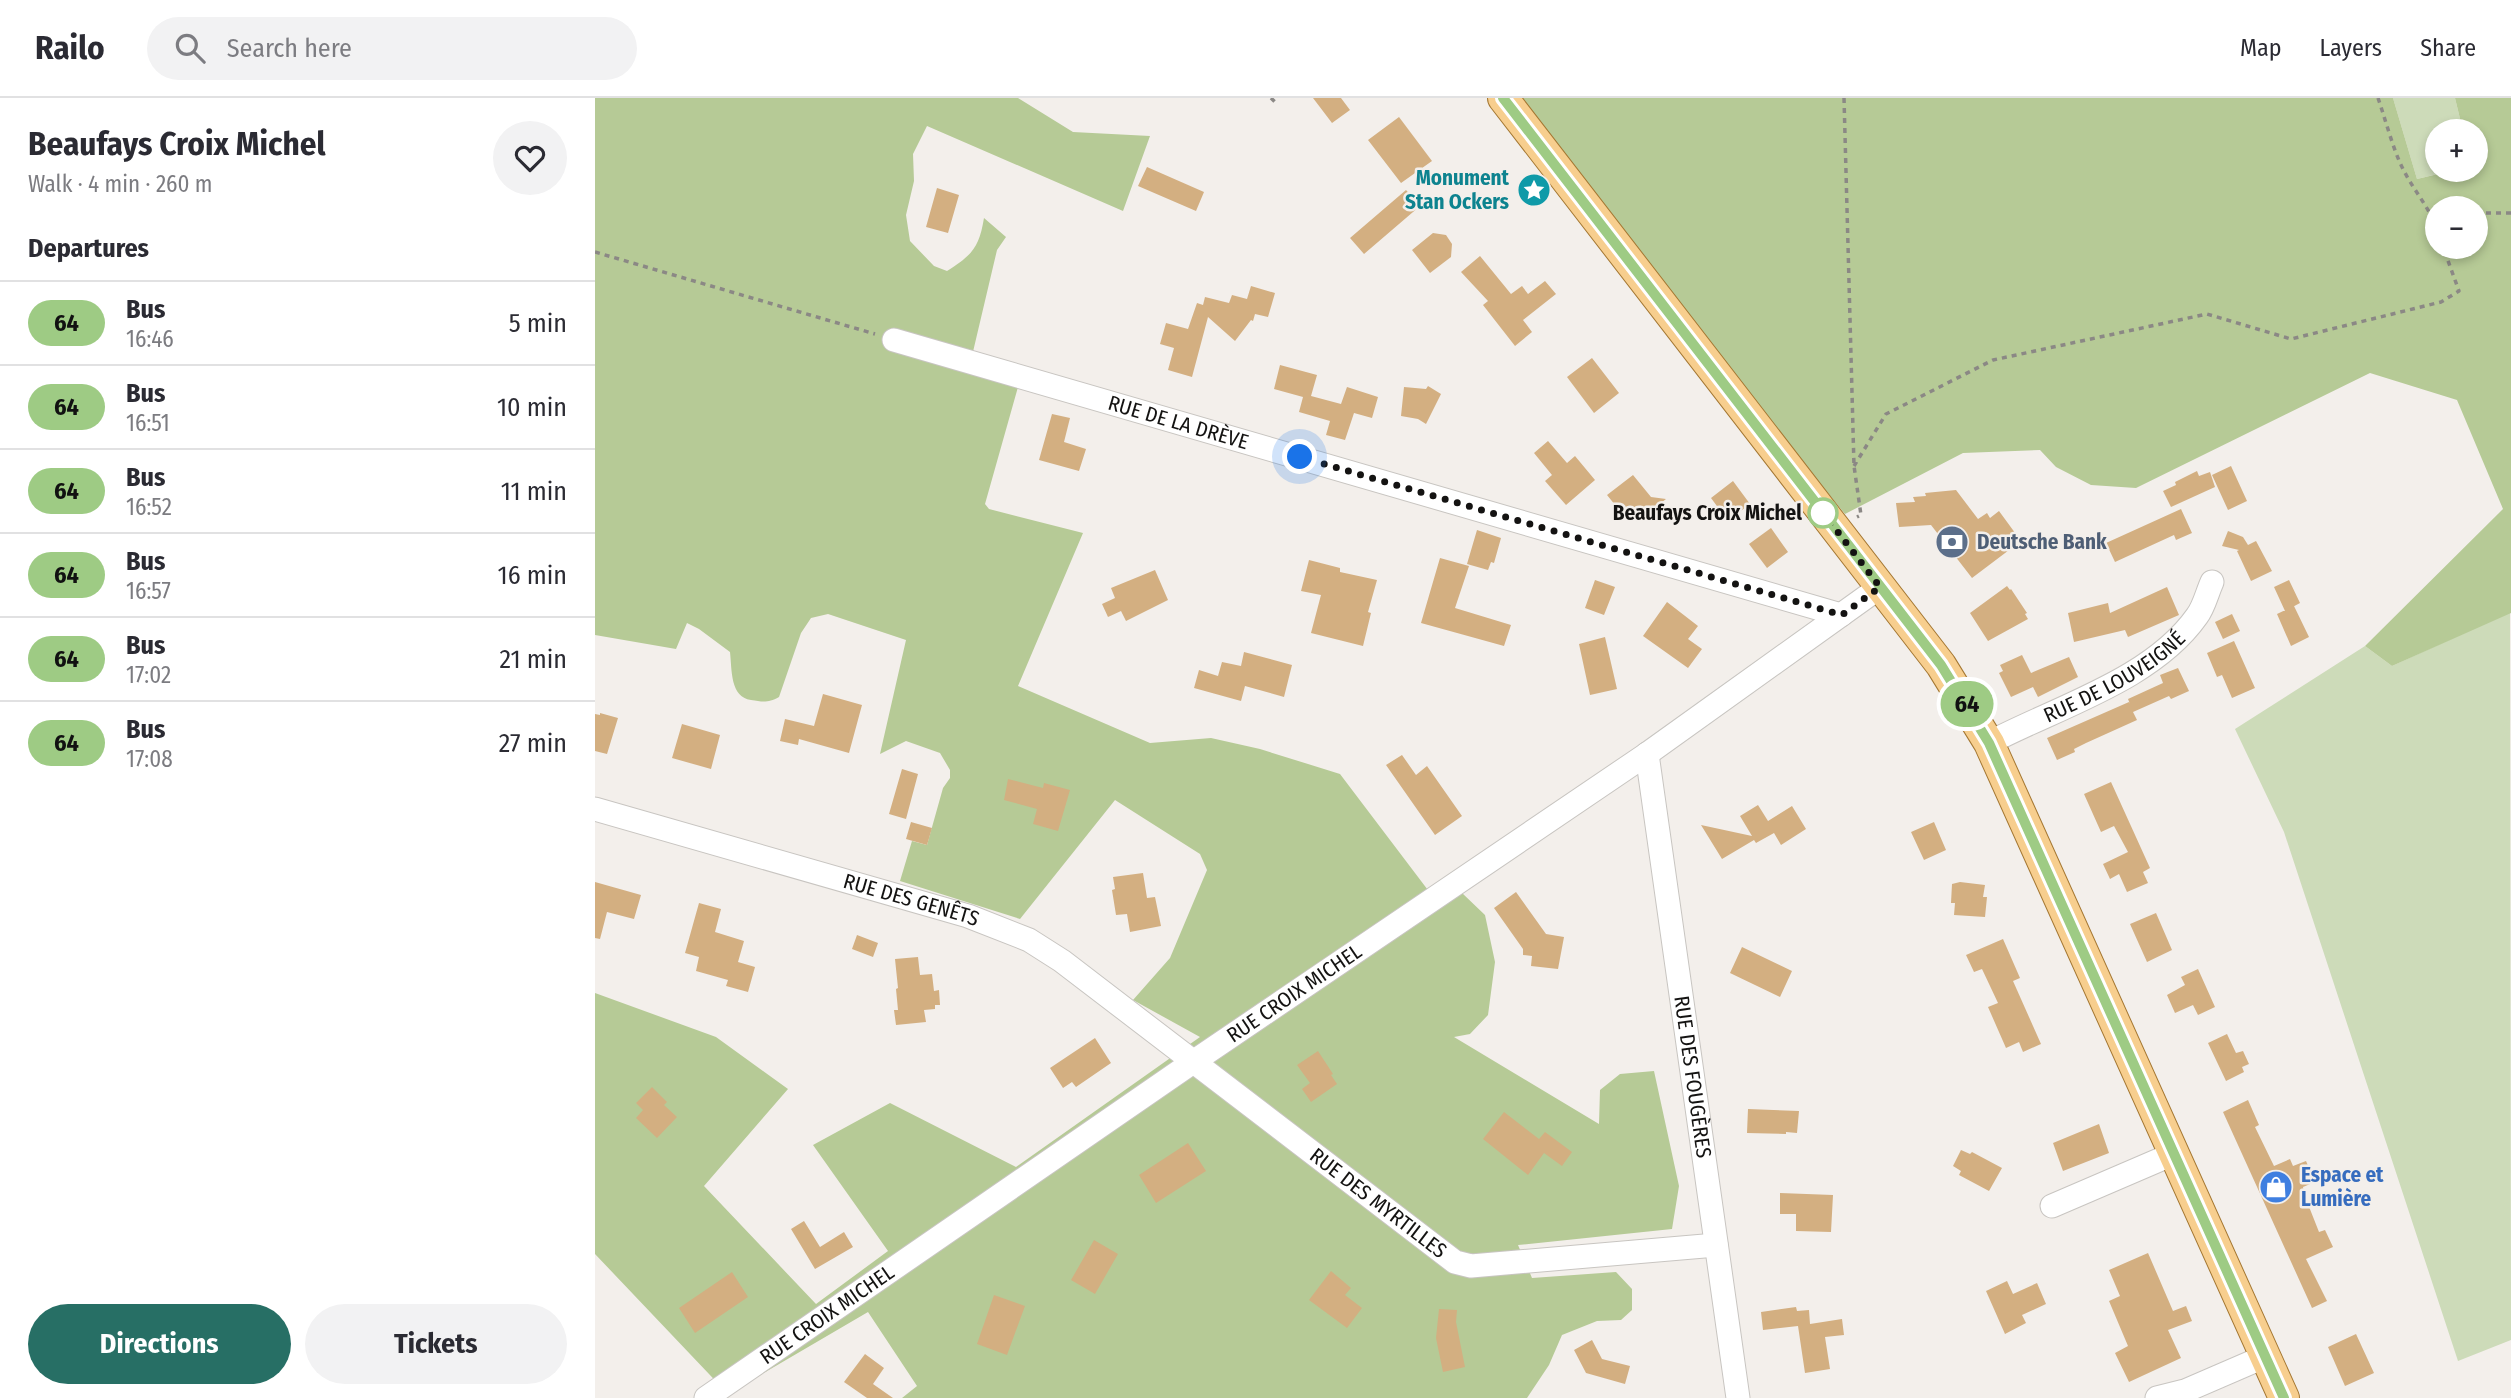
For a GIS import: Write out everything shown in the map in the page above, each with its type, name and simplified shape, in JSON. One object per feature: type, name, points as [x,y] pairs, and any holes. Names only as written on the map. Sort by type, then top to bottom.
[{"type":"main road","points":[[1503,98],[1843,527],[1880,587],[1941,665],[1989,743],[2284,1398]]},
{"type":"street","name":"RUE DE LA DRÈVE","points":[[894,340],[1842,615]]},
{"type":"street","name":"RUE DE LOUVEIGNÉ","points":[[1989,743],[2141,670],[2172,644],[2198,615],[2212,582]]},
{"type":"street","name":"RUE CROIX MICHEL","points":[[706,1398],[1193,1062],[1647,754],[1880,587]]},
{"type":"street","name":"RUE DES FOUGÈRES","points":[[1647,754],[1738,1398]]},
{"type":"street","name":"RUE DES GENÊTS","points":[[595,808],[968,916],[1029,940],[1062,961],[1193,1062]]},
{"type":"street","name":"RUE DES MYRTILLES","points":[[1193,1062],[1455,1262],[1471,1266],[1716,1245]]},
{"type":"street","points":[[2052,1206],[2173,1154]]},
{"type":"street","points":[[2157,1398],[2185,1391],[2266,1356]]},
{"type":"path","points":[[1271,98],[1278,105]]},
{"type":"path","points":[[1843,527],[1861,515],[1854,466],[1844,98]]},
{"type":"path","points":[[2378,98],[2401,166],[2425,206]]},
{"type":"path","points":[[2488,213],[2511,213]]},
{"type":"path","points":[[595,252],[894,340]]},
{"type":"path","points":[[1854,466],[1886,414],[1993,360],[2207,314],[2291,339],[2441,302],[2459,291],[2447,259]]},
{"type":"green space","points":[[595,98],[1018,98],[1073,132],[1150,136],[1123,211],[927,126],[913,154],[914,181],[906,215],[910,241],[934,266],[947,271],[963,260],[977,244],[984,218],[1006,237],[997,250],[972,356],[1018,387],[985,504],[989,509],[1083,533],[1018,686],[1150,743],[1211,738],[1260,749],[1340,774],[1440,906],[1462,893],[1485,915],[1495,962],[1488,1015],[1470,1034],[1454,1037],[1599,1124],[1600,1090],[1620,1074],[1654,1071],[1679,1186],[1672,1229],[1518,1245],[1532,1278],[1616,1272],[1632,1289],[1632,1310],[1621,1320],[1597,1321],[1562,1335],[1549,1365],[1527,1398],[902,1398],[917,1386],[868,1312],[728,1394],[595,1254],[595,993],[716,1037],[788,1089],[704,1186],[816,1304],[888,1251],[813,1145],[890,1103],[1016,1167],[1200,1037],[1133,1000],[1170,958],[1207,870],[1200,854],[1115,800],[1020,919],[900,881],[912,841],[927,845],[943,788],[950,778],[950,770],[940,753],[906,741],[880,754],[906,640],[828,614],[811,618],[801,633],[779,697],[762,702],[744,698],[739,694],[733,682],[730,652],[687,623],[676,649],[595,635]]},
{"type":"green space","points":[[1518,98],[2393,98],[2417,179],[2425,177],[2425,182],[2488,182],[2488,119],[2460,119],[2455,98],[2511,98],[2511,613],[2392,666],[2365,646],[2503,509],[2457,400],[2370,373],[2136,488],[2091,485],[2056,467],[2040,450],[1963,453],[1845,514],[1708,348]]},
{"type":"green space","points":[[2393,98],[2455,98],[2460,119],[2425,119],[2425,177],[2417,179]]},
{"type":"green space","points":[[2510,612],[2511,1340],[2458,1361],[2284,832],[2235,729],[2365,646],[2392,666]]},
{"type":"building","points":[[1313,98],[1341,98],[1350,110],[1332,123]]},
{"type":"building","points":[[1399,117],[1432,161],[1401,183],[1368,140]]},
{"type":"building","points":[[1147,167],[1204,192],[1196,211],[1138,186]]},
{"type":"building","points":[[937,188],[959,195],[948,233],[926,227]]},
{"type":"building","points":[[1406,190],[1420,206],[1364,254],[1350,238]]},
{"type":"building","points":[[1433,233],[1446,235],[1452,244],[1451,257],[1430,273],[1412,250]]},
{"type":"building","points":[[1480,256],[1511,294],[1522,286],[1528,294],[1545,281],[1556,294],[1523,320],[1532,332],[1515,346],[1483,305],[1488,301],[1461,272]]},
{"type":"building","points":[[1251,286],[1275,293],[1268,317],[1255,314],[1253,321],[1251,320],[1235,341],[1208,317],[1192,377],[1168,370],[1174,348],[1160,344],[1166,323],[1188,329],[1197,303],[1203,305],[1205,297],[1229,303],[1232,295],[1247,299]]},
{"type":"building","points":[[1592,358],[1619,393],[1594,413],[1567,377]]},
{"type":"building","points":[[1280,365],[1317,375],[1311,396],[1341,404],[1347,387],[1378,397],[1372,418],[1354,413],[1345,440],[1326,435],[1330,421],[1299,412],[1303,397],[1274,389]]},
{"type":"building","points":[[1428,386],[1441,394],[1426,424],[1418,419],[1401,416],[1404,387],[1426,389]]},
{"type":"building","points":[[1052,414],[1070,418],[1064,442],[1086,449],[1079,471],[1039,460]]},
{"type":"building","points":[[1548,441],[1567,463],[1575,456],[1595,480],[1566,505],[1545,481],[1552,475],[1534,453]]},
{"type":"building","points":[[2231,466],[2247,501],[2228,510],[2212,475]]},
{"type":"building","points":[[2197,471],[2199,476],[2210,472],[2215,487],[2171,507],[2163,491]]},
{"type":"building","points":[[1633,475],[1651,497],[1666,499],[1637,522],[1625,507],[1620,511],[1607,495]]},
{"type":"building","points":[[1733,481],[1750,504],[1728,521],[1711,498]]},
{"type":"building","points":[[1956,490],[1978,519],[1987,513],[1990,518],[1999,511],[2021,541],[1972,578],[1931,525],[1899,527],[1896,503],[1915,502],[1913,497],[1926,496],[1925,493]]},
{"type":"building","points":[[2181,509],[2192,533],[2176,540],[2174,535],[2115,562],[2106,543]]},
{"type":"building","points":[[1771,528],[1788,552],[1767,568],[1749,544]]},
{"type":"building","points":[[1477,530],[1501,538],[1494,563],[1491,562],[1488,570],[1467,564]]},
{"type":"building","points":[[2228,531],[2243,537],[2248,545],[2256,541],[2272,571],[2251,581],[2237,551],[2239,550],[2222,546]]},
{"type":"building","points":[[1440,558],[1469,566],[1455,608],[1511,625],[1504,646],[1421,623]]},
{"type":"building","points":[[1309,560],[1340,568],[1340,572],[1377,580],[1368,612],[1371,613],[1363,646],[1311,633],[1321,595],[1301,591]]},
{"type":"building","points":[[1155,570],[1168,600],[1126,621],[1121,611],[1108,617],[1102,604],[1115,598],[1111,588]]},
{"type":"building","points":[[1595,580],[1615,587],[1604,615],[1585,608]]},
{"type":"building","points":[[2289,580],[2300,603],[2285,611],[2274,587]]},
{"type":"building","points":[[2007,586],[2027,613],[2025,614],[2028,619],[1988,641],[1970,613]]},
{"type":"building","points":[[2167,587],[2179,615],[2128,637],[2125,630],[2074,642],[2068,613],[2108,603],[2110,613]]},
{"type":"building","points":[[1667,602],[1698,626],[1688,639],[1702,649],[1688,668],[1643,636]]},
{"type":"building","points":[[2294,606],[2309,637],[2291,646],[2277,614]]},
{"type":"building","points":[[2232,614],[2240,631],[2223,639],[2215,622]]},
{"type":"building","points":[[1605,637],[1617,689],[1590,695],[1579,644]]},
{"type":"building","points":[[2234,641],[2255,688],[2232,698],[2222,675],[2217,677],[2207,653]]},
{"type":"building","points":[[1244,652],[1292,665],[1284,697],[1245,686],[1241,701],[1194,688],[1199,670],[1218,676],[1222,662],[1241,666]]},
{"type":"building","points":[[2022,655],[2031,673],[2069,657],[2078,677],[2038,697],[2033,687],[2011,697],[1999,673],[2003,671],[2000,665]]},
{"type":"building","points":[[2178,668],[2189,691],[2171,699],[2169,696],[2133,712],[2137,720],[2074,749],[2075,752],[2057,760],[2047,738],[2129,702],[2130,704],[2128,699],[2163,683],[2160,675]]},
{"type":"building","points":[[823,694],[862,705],[849,753],[799,739],[798,745],[780,741],[785,719],[814,726]]},
{"type":"building","points":[[595,714],[618,718],[607,754],[595,751]]},
{"type":"building","points":[[682,724],[720,735],[711,769],[672,758]]},
{"type":"building","points":[[1402,755],[1416,775],[1427,766],[1462,816],[1435,835],[1386,765]]},
{"type":"building","points":[[902,769],[918,774],[906,819],[889,814]]},
{"type":"building","points":[[1008,779],[1043,788],[1044,783],[1070,790],[1058,831],[1033,824],[1037,809],[1004,800]]},
{"type":"building","points":[[2111,782],[2150,868],[2143,872],[2148,883],[2127,892],[2119,874],[2110,879],[2103,864],[2128,852],[2114,826],[2101,832],[2084,794]]},
{"type":"building","points":[[1758,805],[1768,821],[1792,806],[1806,829],[1781,845],[1774,833],[1756,843],[1754,840],[1722,859],[1701,825],[1752,836],[1740,816]]},
{"type":"building","points":[[911,822],[932,828],[927,845],[906,839]]},
{"type":"building","points":[[1934,822],[1946,850],[1924,860],[1911,832]]},
{"type":"building","points":[[1143,873],[1147,898],[1155,897],[1161,926],[1130,932],[1127,914],[1116,915],[1113,877]]},
{"type":"building","points":[[595,882],[641,895],[634,919],[607,912],[600,939],[595,938]]},
{"type":"building","points":[[1960,882],[1985,885],[1985,917],[1954,915],[1955,903],[1951,903],[1952,884]]},
{"type":"building","points":[[1516,892],[1546,934],[1564,937],[1558,969],[1531,966],[1532,956],[1523,955],[1523,949],[1494,908]]},
{"type":"building","points":[[699,903],[721,909],[715,932],[744,941],[738,962],[755,967],[748,992],[726,986],[728,980],[696,971],[699,957],[685,953]]},
{"type":"building","points":[[2156,913],[2172,950],[2147,962],[2130,924]]},
{"type":"building","points":[[857,935],[878,943],[873,957],[852,949]]},
{"type":"building","points":[[2003,939],[2020,978],[2013,981],[2041,1044],[2023,1052],[2019,1042],[2006,1048],[1988,1007],[1998,1003],[1982,969],[1974,972],[1966,955]]},
{"type":"building","points":[[1742,947],[1792,971],[1780,997],[1730,973]]},
{"type":"building","points":[[918,957],[920,975],[932,974],[934,991],[939,990],[940,1005],[935,1005],[935,1009],[924,1010],[926,1022],[896,1025],[894,1010],[898,1010],[898,988],[895,959]]},
{"type":"building","points":[[2198,969],[2215,1007],[2198,1015],[2193,1005],[2175,1013],[2167,995],[2185,985],[2181,977]]},
{"type":"building","points":[[2227,1034],[2236,1053],[2243,1051],[2249,1064],[2242,1067],[2244,1072],[2226,1081],[2208,1043]]},
{"type":"building","points":[[1095,1038],[1111,1063],[1076,1087],[1072,1082],[1063,1088],[1050,1068]]},
{"type":"building","points":[[1318,1051],[1337,1084],[1311,1102],[1302,1089],[1310,1083],[1297,1065]]},
{"type":"building","points":[[652,1087],[667,1102],[664,1105],[677,1117],[657,1138],[636,1118],[643,1110],[636,1103]]},
{"type":"building","points":[[2248,1100],[2259,1125],[2255,1127],[2274,1166],[2290,1159],[2293,1166],[2306,1161],[2315,1182],[2303,1187],[2304,1194],[2319,1232],[2325,1230],[2333,1247],[2306,1259],[2327,1301],[2312,1308],[2223,1112]]},
{"type":"building","points":[[1748,1109],[1799,1111],[1797,1133],[1747,1133]]},
{"type":"building","points":[[1504,1112],[1539,1139],[1545,1132],[1572,1152],[1562,1166],[1544,1153],[1528,1175],[1483,1139]]},
{"type":"building","points":[[2099,1124],[2109,1153],[2063,1171],[2053,1143]]},
{"type":"building","points":[[1188,1143],[1206,1171],[1156,1203],[1139,1175]]},
{"type":"building","points":[[1961,1150],[1970,1154],[1972,1152],[2002,1168],[1989,1191],[1959,1175],[1961,1171],[1953,1166]]},
{"type":"building","points":[[1780,1193],[1833,1195],[1831,1232],[1796,1231],[1796,1214],[1780,1214]]},
{"type":"building","points":[[804,1221],[820,1247],[844,1232],[853,1247],[815,1269],[791,1229]]},
{"type":"building","points":[[1094,1240],[1118,1254],[1095,1294],[1071,1280]]},
{"type":"building","points":[[2148,1253],[2173,1311],[2186,1306],[2192,1321],[2168,1330],[2181,1358],[2129,1382],[2115,1353],[2128,1346],[2109,1301],[2120,1296],[2109,1270]]},
{"type":"building","points":[[1331,1271],[1351,1288],[1345,1295],[1362,1308],[1347,1328],[1309,1300]]},
{"type":"building","points":[[732,1272],[748,1297],[695,1333],[679,1308]]},
{"type":"building","points":[[2007,1281],[2013,1294],[2037,1283],[2046,1304],[2022,1315],[2026,1323],[2005,1334],[1986,1291]]},
{"type":"building","points":[[994,1295],[1025,1306],[1007,1355],[977,1344]]},
{"type":"building","points":[[1796,1307],[1797,1311],[1809,1310],[1810,1324],[1842,1319],[1844,1335],[1825,1337],[1830,1369],[1805,1373],[1798,1326],[1763,1330],[1761,1312]]},
{"type":"building","points":[[1439,1309],[1457,1310],[1456,1322],[1465,1367],[1443,1372],[1436,1338]]},
{"type":"building","points":[[2356,1334],[2374,1373],[2345,1386],[2328,1347]]},
{"type":"building","points":[[1592,1340],[1602,1359],[1630,1366],[1625,1384],[1586,1373],[1574,1350]]},
{"type":"building","points":[[865,1354],[884,1368],[873,1384],[893,1398],[867,1398],[844,1382]]},
{"type":"bus line","name":"64","points":[[1503,98],[1941,665],[1963,698],[1989,743],[2284,1398]]},
{"type":"place","name":"Monument Stan Ockers","points":[[1534,190]]},
{"type":"place","name":"Beaufays Croix Michel","points":[[1823,513]]},
{"type":"place","name":"Deutsche Bank","points":[[1952,542]]},
{"type":"place","name":"Espace et Lumière","points":[[2276,1187]]},
{"type":"route","points":[[1300,457],[1842,615],[1880,587],[1821,510],[1823,513]]}]
